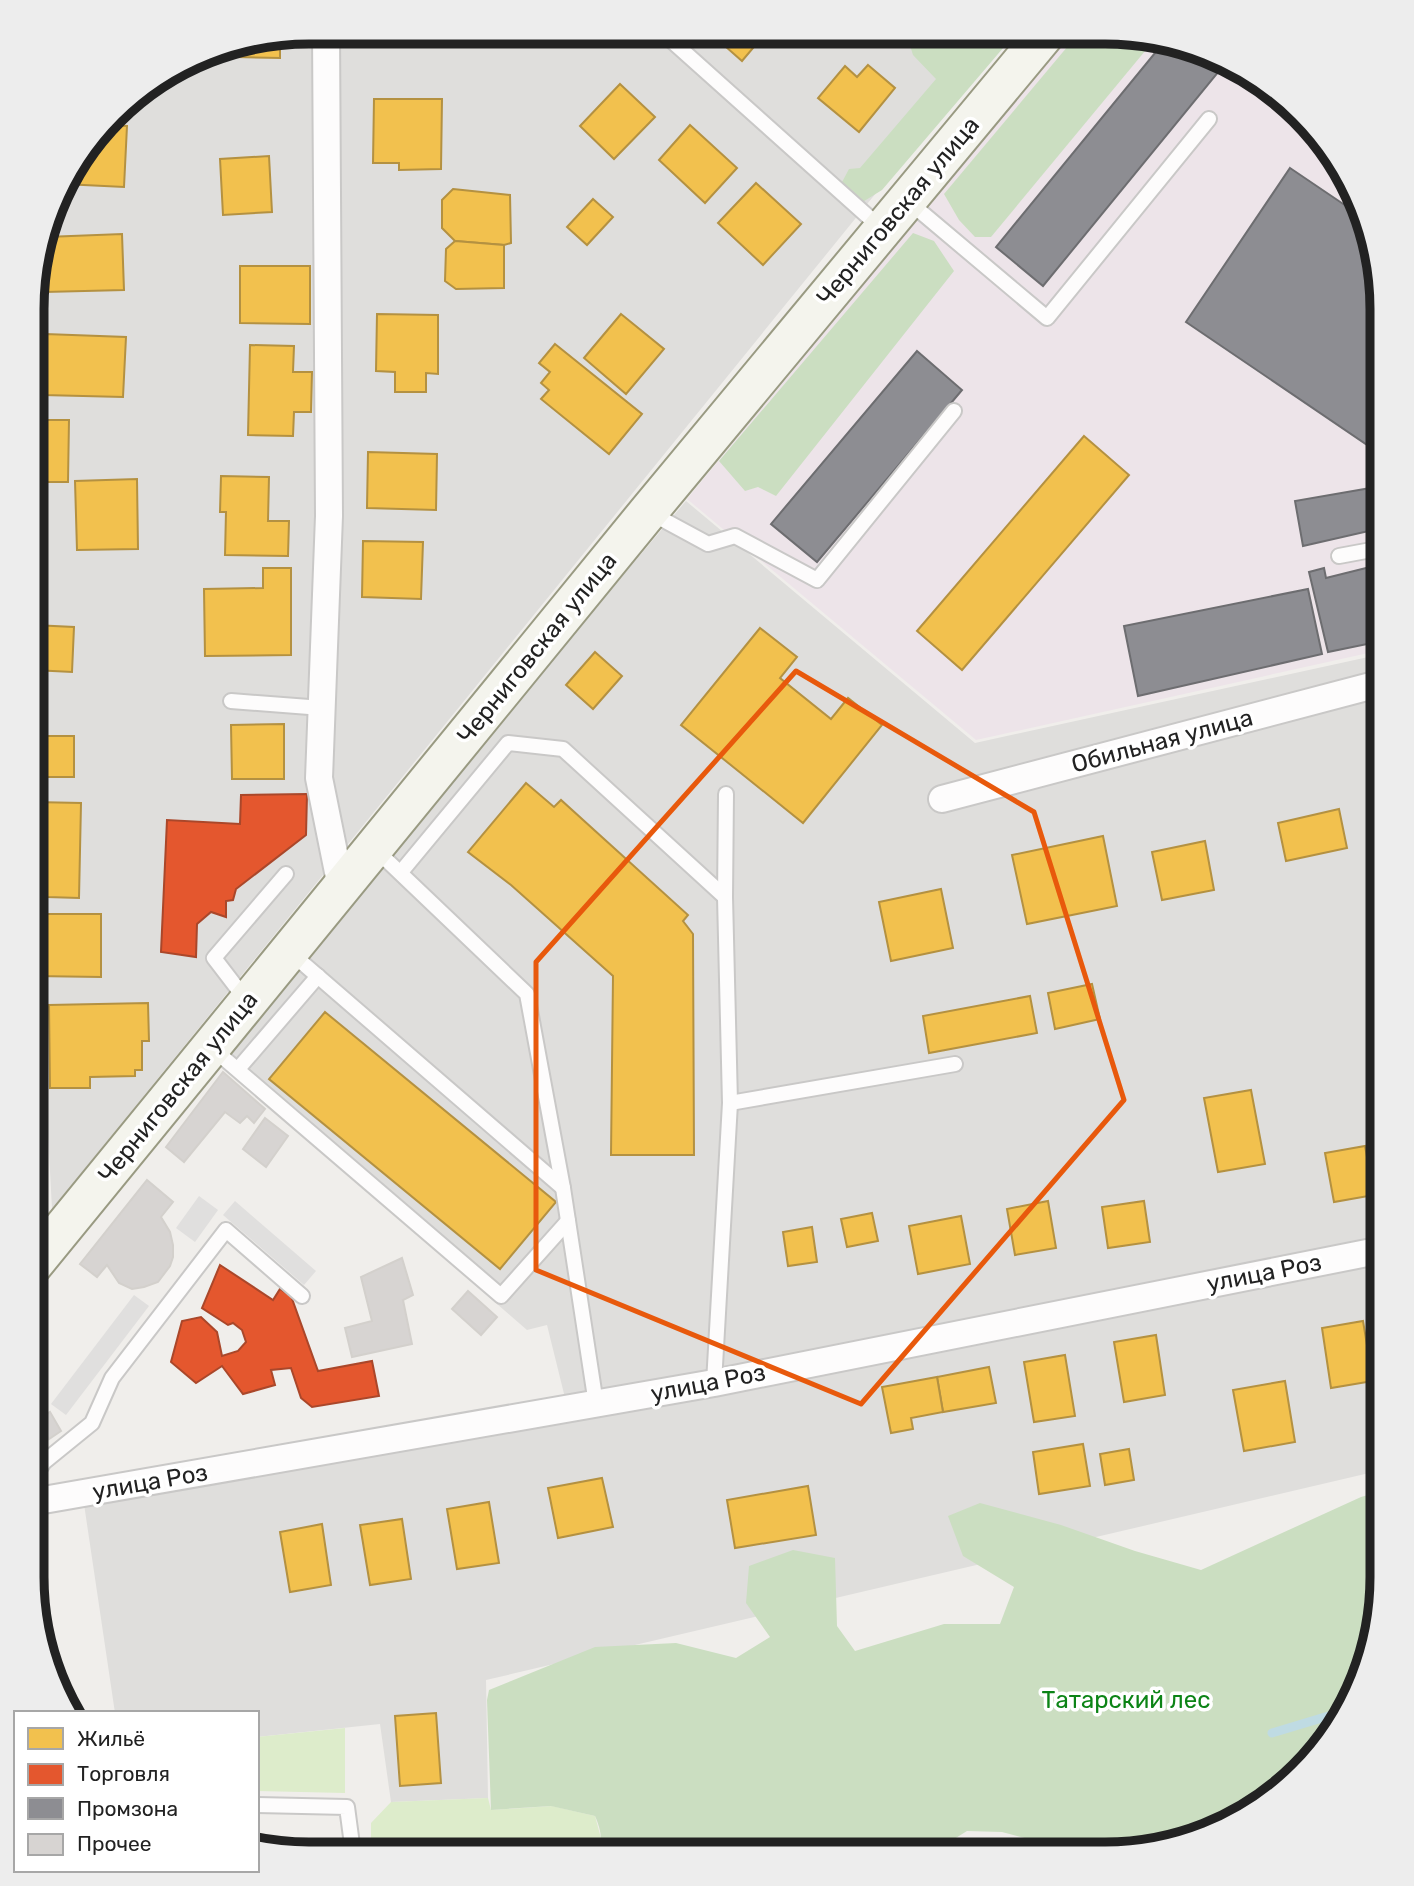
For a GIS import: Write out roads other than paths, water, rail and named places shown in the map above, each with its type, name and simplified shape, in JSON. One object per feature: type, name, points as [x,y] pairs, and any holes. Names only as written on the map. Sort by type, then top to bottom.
[{"type":"street","points":[[326,44],[329,516],[320,778],[341,887]]},
{"type":"street","name":"Черниговская улица","points":[[44,1253],[225,1058],[247,1002],[341,887],[388,860],[648,512],[1037,44]]},
{"type":"street","name":"Обильная улица","points":[[942,799],[1370,686]]},
{"type":"street","name":"улица Роз","points":[[44,1500],[714,1383],[1370,1252]]},
{"type":"lane","points":[[675,44],[883,230]]},
{"type":"lane","points":[[907,200],[1047,318],[1209,119]]},
{"type":"lane","points":[[648,512],[708,544],[735,536],[817,580],[954,411]]},
{"type":"lane","points":[[1339,556],[1370,550]]},
{"type":"lane","points":[[231,701],[322,708]]},
{"type":"lane","points":[[596,1404],[563,1188],[527,994],[388,860],[508,743],[562,749],[725,897]]},
{"type":"lane","points":[[714,1383],[730,1103],[725,897],[726,794]]},
{"type":"lane","points":[[247,1002],[214,958],[286,874]]},
{"type":"lane","points":[[289,951],[563,1188]]},
{"type":"lane","points":[[318,976],[225,1058],[502,1296],[568,1221]]},
{"type":"lane","points":[[730,1103],[955,1064]]},
{"type":"lane","points":[[44,1462],[92,1423],[112,1378],[226,1230],[302,1296]]},
{"type":"lane","points":[[259,1805],[347,1807],[352,1842]]},
{"type":"waterway","points":[[1272,1733],[1332,1715]]},
{"type":"park label","name":"Татарский лес","points":[[1126,1700]]}]
